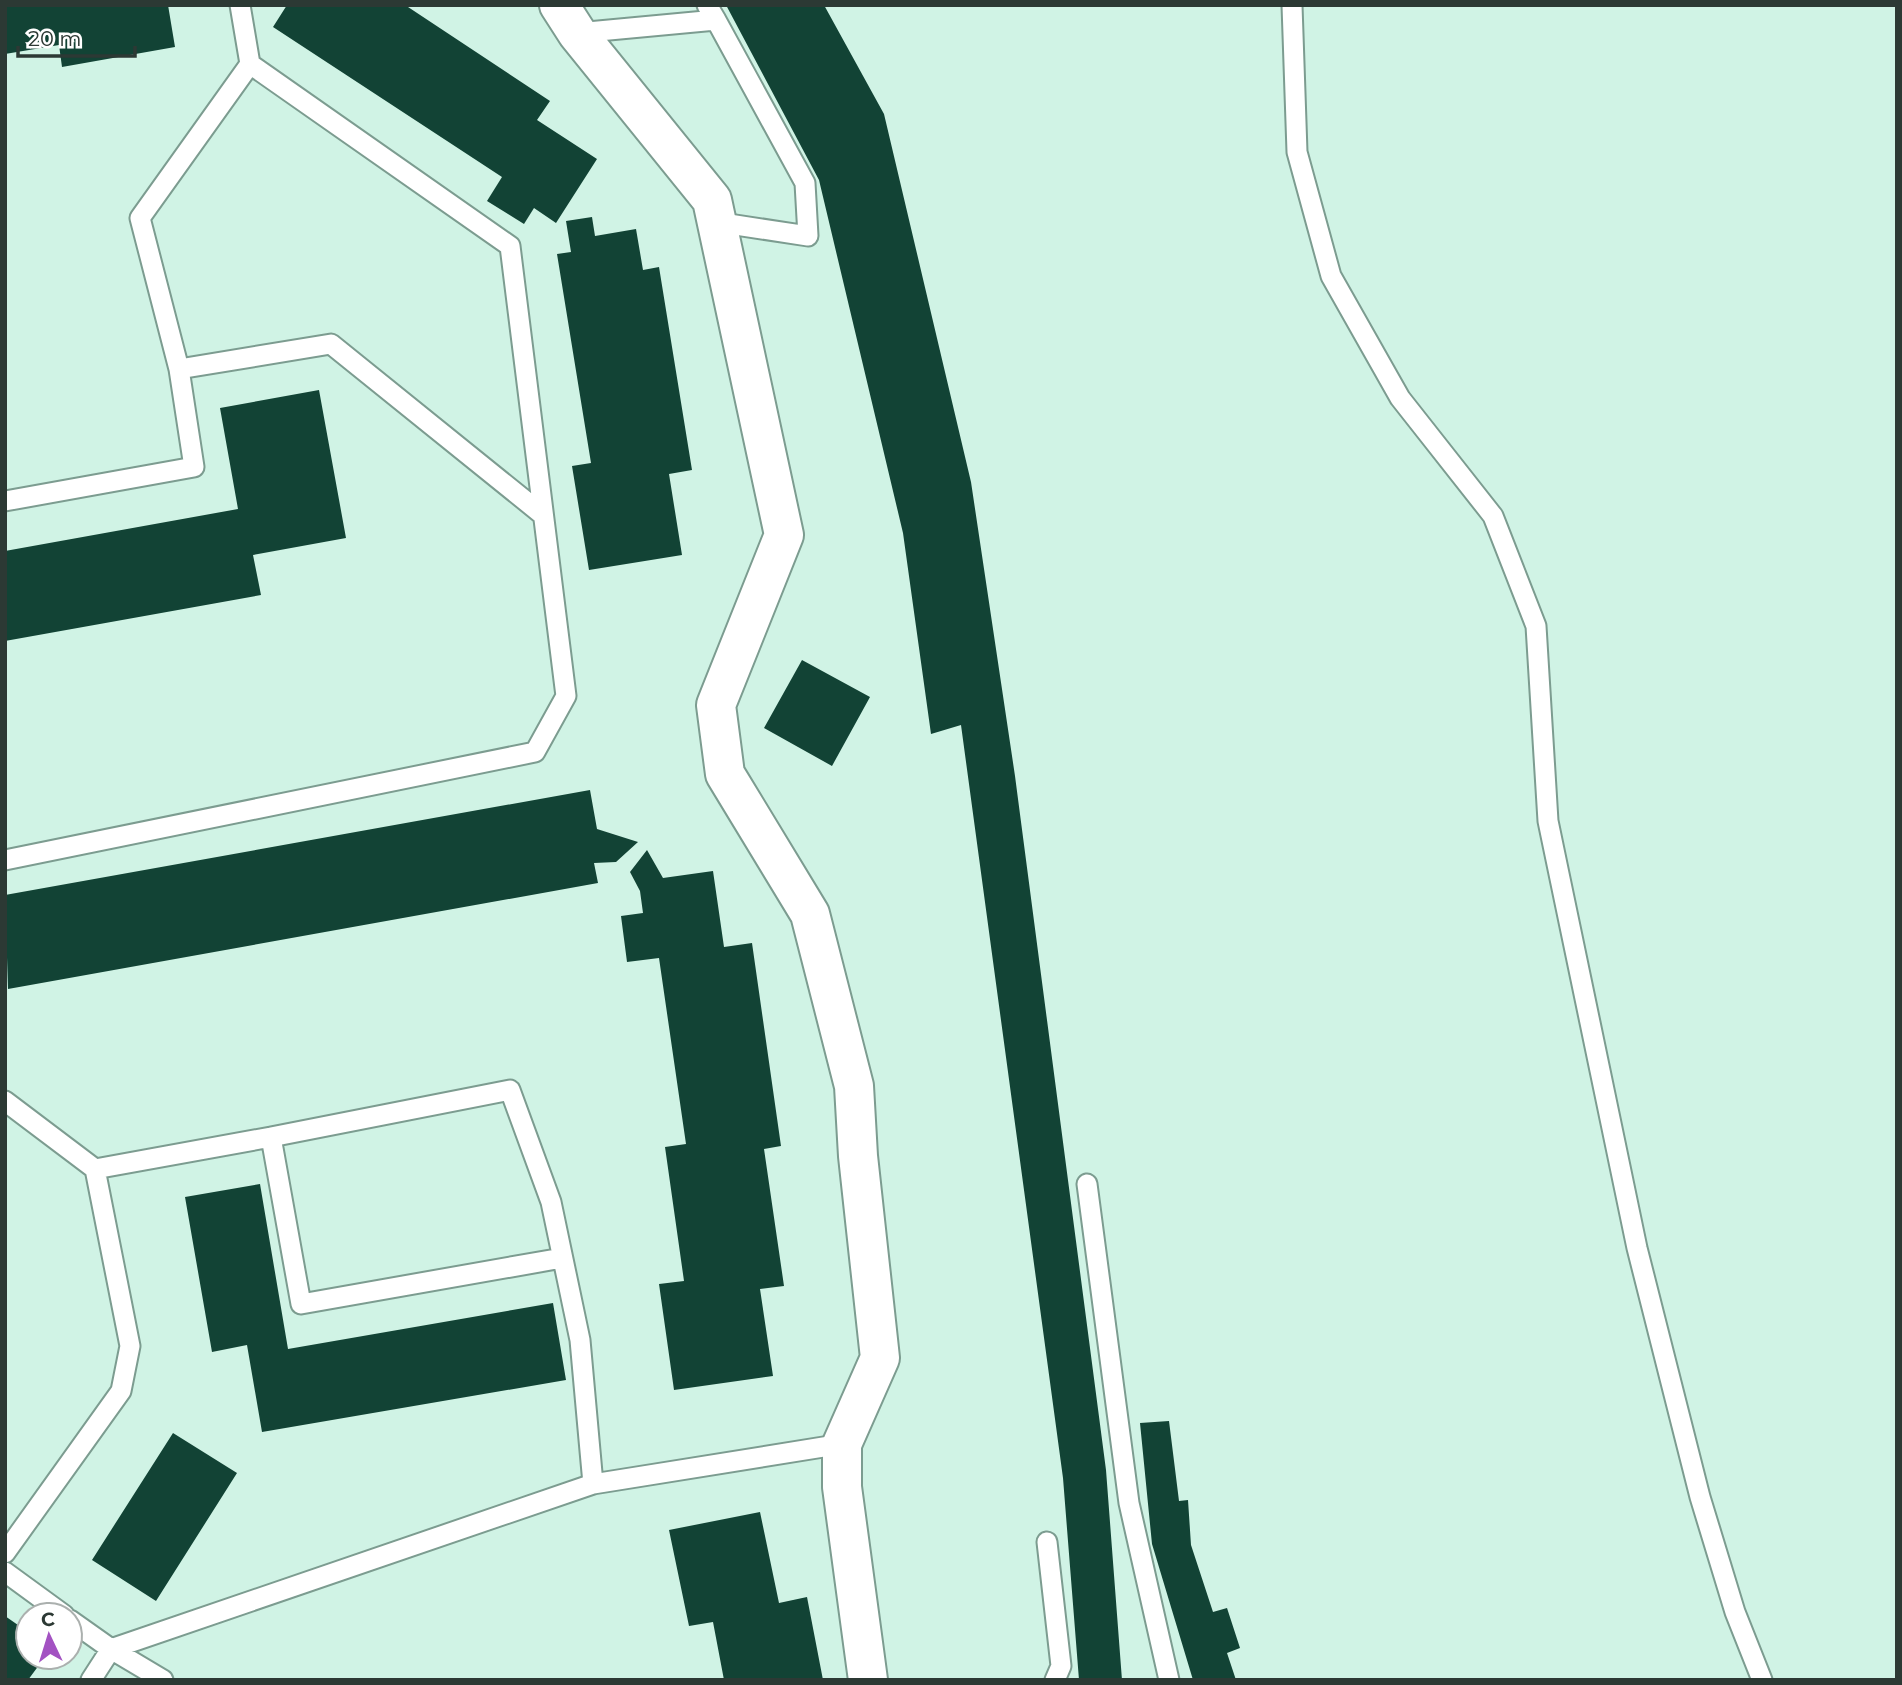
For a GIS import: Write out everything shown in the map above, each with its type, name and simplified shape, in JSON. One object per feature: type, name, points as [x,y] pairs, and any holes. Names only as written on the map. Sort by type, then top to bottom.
[{"type":"street","points":[[568,19],[712,200],[784,535],[716,705],[725,774],[810,914],[854,1086],[858,1156],[880,1359],[842,1444],[842,1488],[868,1680]]},
{"type":"lane","points":[[5,501],[194,467],[179,369],[140,218],[250,64],[240,5]]},
{"type":"lane","points":[[1292,5],[1297,152],[1331,276],[1400,398],[1493,516],[1536,626],[1548,821],[1637,1248],[1700,1497],[1735,1612],[1762,1680]]},
{"type":"lane","points":[[568,19],[712,13],[805,183],[808,236],[716,222]]},
{"type":"lane","points":[[5,860],[536,752],[566,696],[510,246],[250,64]]},
{"type":"lane","points":[[179,369],[331,344],[544,515]]},
{"type":"lane","points":[[95,1169],[510,1090],[551,1202],[580,1340],[593,1484]]},
{"type":"lane","points":[[5,1101],[95,1169],[130,1346],[121,1391],[5,1553]]},
{"type":"lane","points":[[271,1137],[300,1304],[562,1258]]},
{"type":"lane","points":[[1087,1184],[1129,1503],[1169,1680]]},
{"type":"lane","points":[[91,1680],[111,1649],[593,1484],[842,1444]]},
{"type":"lane","points":[[1047,1542],[1061,1666],[1055,1680]]},
{"type":"lane","points":[[5,1572],[45,1601]]},
{"type":"lane","points":[[84,1629],[163,1680]]},
{"type":"building","points":[[5,5],[168,5],[175,47],[62,67],[59,45],[5,54]]},
{"type":"building","points":[[287,5],[405,5],[550,101],[537,120],[597,159],[556,223],[534,208],[524,224],[487,201],[502,177],[273,27]]},
{"type":"building","points":[[726,5],[824,5],[884,114],[971,482],[1015,776],[1106,1470],[1122,1680],[1079,1680],[1063,1478],[961,725],[931,734],[903,533],[819,180]]},
{"type":"building","points":[[592,217],[595,236],[636,229],[643,270],[659,267],[692,470],[669,474],[682,555],[589,570],[572,466],[591,463],[557,254],[571,252],[566,221]]},
{"type":"building","points":[[319,390],[346,538],[253,555],[261,595],[5,641],[5,551],[238,509],[220,408]]},
{"type":"building","points":[[802,660],[870,697],[832,766],[764,728]]},
{"type":"building","points":[[590,790],[597,829],[638,842],[616,862],[594,863],[598,883],[8,989],[5,895]]},
{"type":"building","points":[[647,850],[663,878],[713,871],[724,947],[752,943],[781,1146],[764,1149],[784,1286],[760,1289],[773,1376],[674,1390],[659,1284],[684,1281],[665,1147],[686,1144],[659,958],[627,962],[621,916],[643,913],[640,891],[630,872]]},
{"type":"building","points":[[260,1184],[288,1349],[553,1303],[566,1380],[262,1432],[247,1345],[212,1352],[185,1197]]},
{"type":"building","points":[[1169,1421],[1179,1501],[1188,1500],[1191,1545],[1213,1612],[1227,1608],[1240,1648],[1227,1653],[1236,1680],[1193,1680],[1152,1544],[1140,1423]]},
{"type":"building","points":[[173,1433],[237,1473],[156,1601],[92,1560]]},
{"type":"building","points":[[760,1512],[779,1603],[807,1597],[823,1680],[724,1680],[713,1622],[689,1626],[669,1530]]},
{"type":"building","points":[[5,1616],[14,1622],[14,1671],[35,1671],[28,1680],[5,1680]]}]
